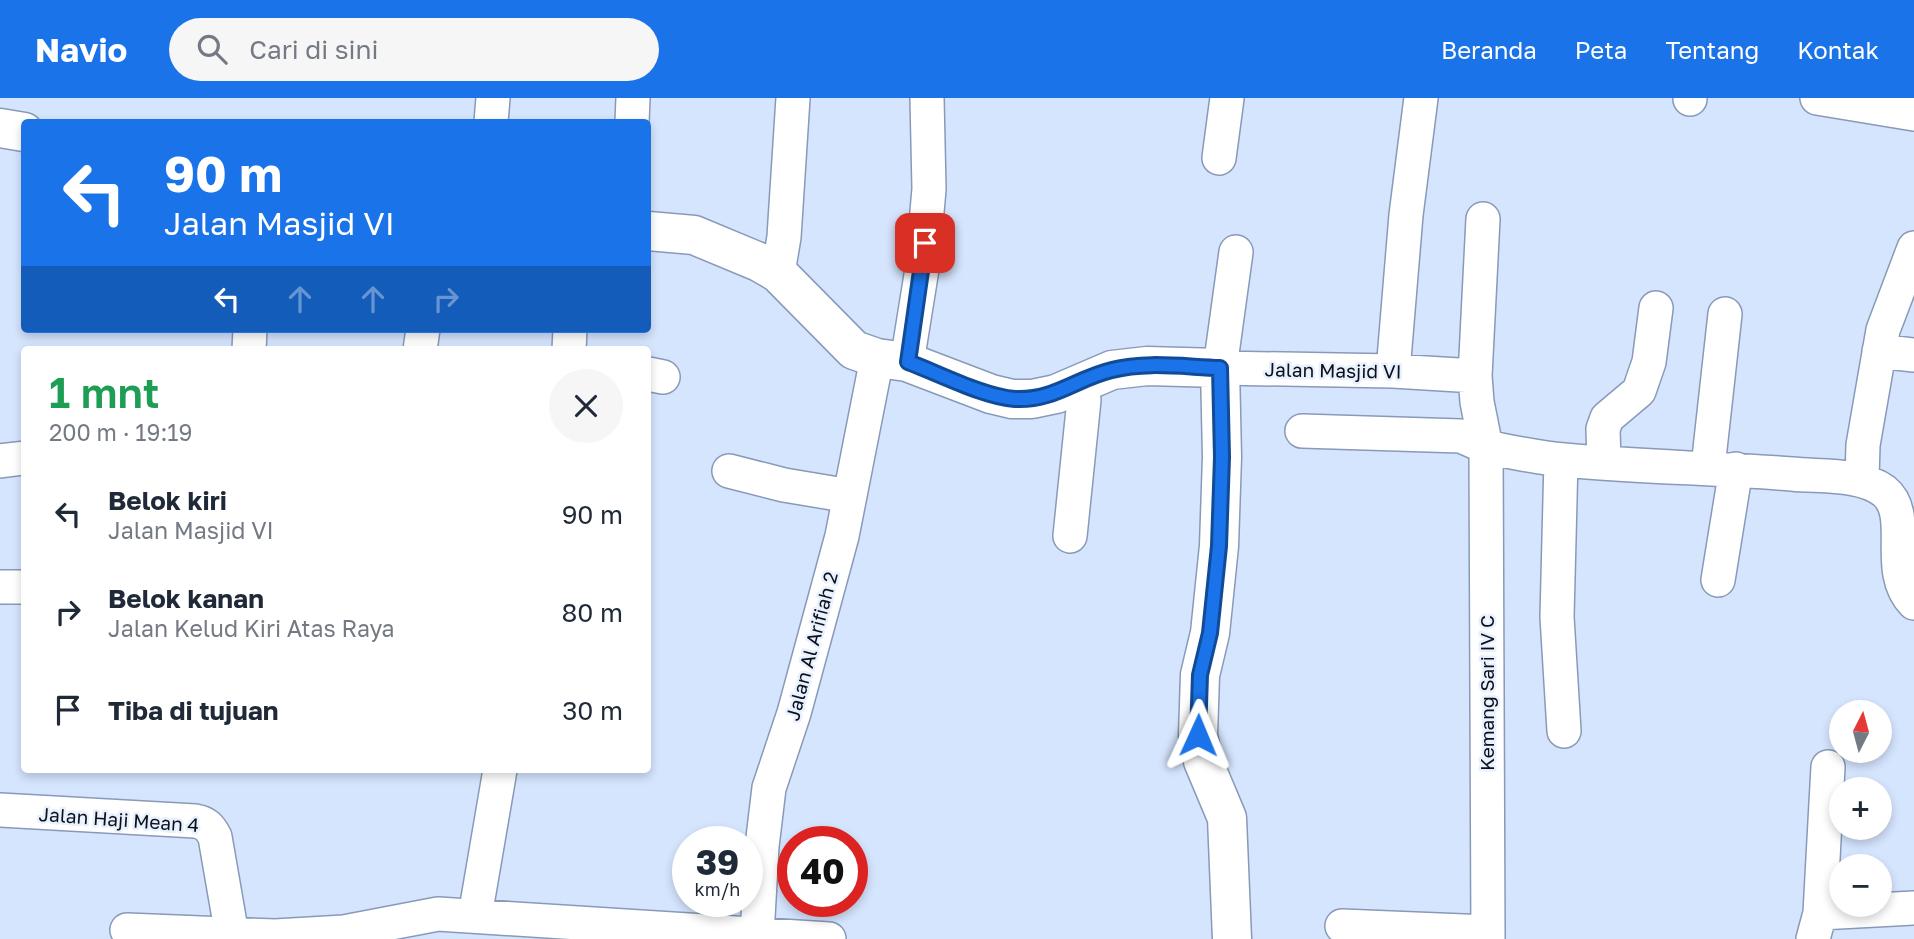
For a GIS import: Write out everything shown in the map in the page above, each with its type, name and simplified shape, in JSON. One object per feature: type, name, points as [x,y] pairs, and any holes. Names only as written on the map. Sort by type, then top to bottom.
[{"type":"street","points":[[491,119],[493,98]]},
{"type":"street","points":[[632,119],[633,98]]},
{"type":"street","points":[[778,273],[785,223],[793,98]]},
{"type":"street","name":"Jalan Al Arifiah 2","points":[[757,935],[762,846],[769,788],[794,713],[842,536],[850,496],[922,269],[929,189],[927,98]]},
{"type":"street","points":[[1219,159],[1227,98]]},
{"type":"street","points":[[1393,371],[1406,215],[1421,98]]},
{"type":"street","points":[[1817,98],[1852,101],[1914,114]]},
{"type":"street","points":[[0,128],[21,132]]},
{"type":"street","points":[[1483,219],[1475,376],[1482,436],[1486,447]]},
{"type":"street","name":"Jalan Masjid VI","points":[[651,230],[694,235],[759,262],[778,273],[854,350],[1012,399],[1032,399],[1056,394],[1112,370],[1147,366],[1393,371],[1475,376]]},
{"type":"street","points":[[1862,480],[1863,445],[1878,351],[1894,297],[1914,248]]},
{"type":"street","points":[[1232,939],[1227,818],[1203,761],[1198,735],[1200,675],[1210,633],[1219,546],[1222,457],[1220,368],[1236,252]]},
{"type":"street","points":[[1604,463],[1603,429],[1607,418],[1639,391],[1649,362],[1656,308]]},
{"type":"street","points":[[1718,579],[1725,314]]},
{"type":"street","points":[[1878,351],[1914,355]]},
{"type":"street","points":[[1070,536],[1084,400],[1080,383]]},
{"type":"street","points":[[1301,430],[1461,436],[1486,447],[1560,460],[1722,468],[1862,480],[1883,490],[1896,502],[1899,521],[1899,573],[1904,593],[1914,603]]},
{"type":"street","name":"Kemang Sari IV C","points":[[1486,447],[1488,936]]},
{"type":"street","points":[[0,461],[21,458]]},
{"type":"street","points":[[1560,460],[1557,617],[1564,731]]},
{"type":"street","points":[[729,471],[785,485],[850,496]]},
{"type":"street","points":[[0,587],[21,587]]},
{"type":"street","points":[[1828,767],[1817,926],[1914,908]]},
{"type":"street","points":[[475,916],[499,773]]},
{"type":"street","name":"Jalan Haji Mean 4","points":[[0,810],[204,823],[211,828],[215,837],[232,935]]},
{"type":"street","points":[[127,930],[275,936],[344,932],[438,914],[475,916],[552,930],[829,939]]},
{"type":"street","points":[[1342,926],[1488,936]]},
{"type":"route","points":[[925,243],[908,362],[991,394],[1012,399],[1032,399],[1056,394],[1112,370],[1147,366],[1220,368],[1222,457],[1219,546],[1210,633],[1200,675],[1198,735]]}]
